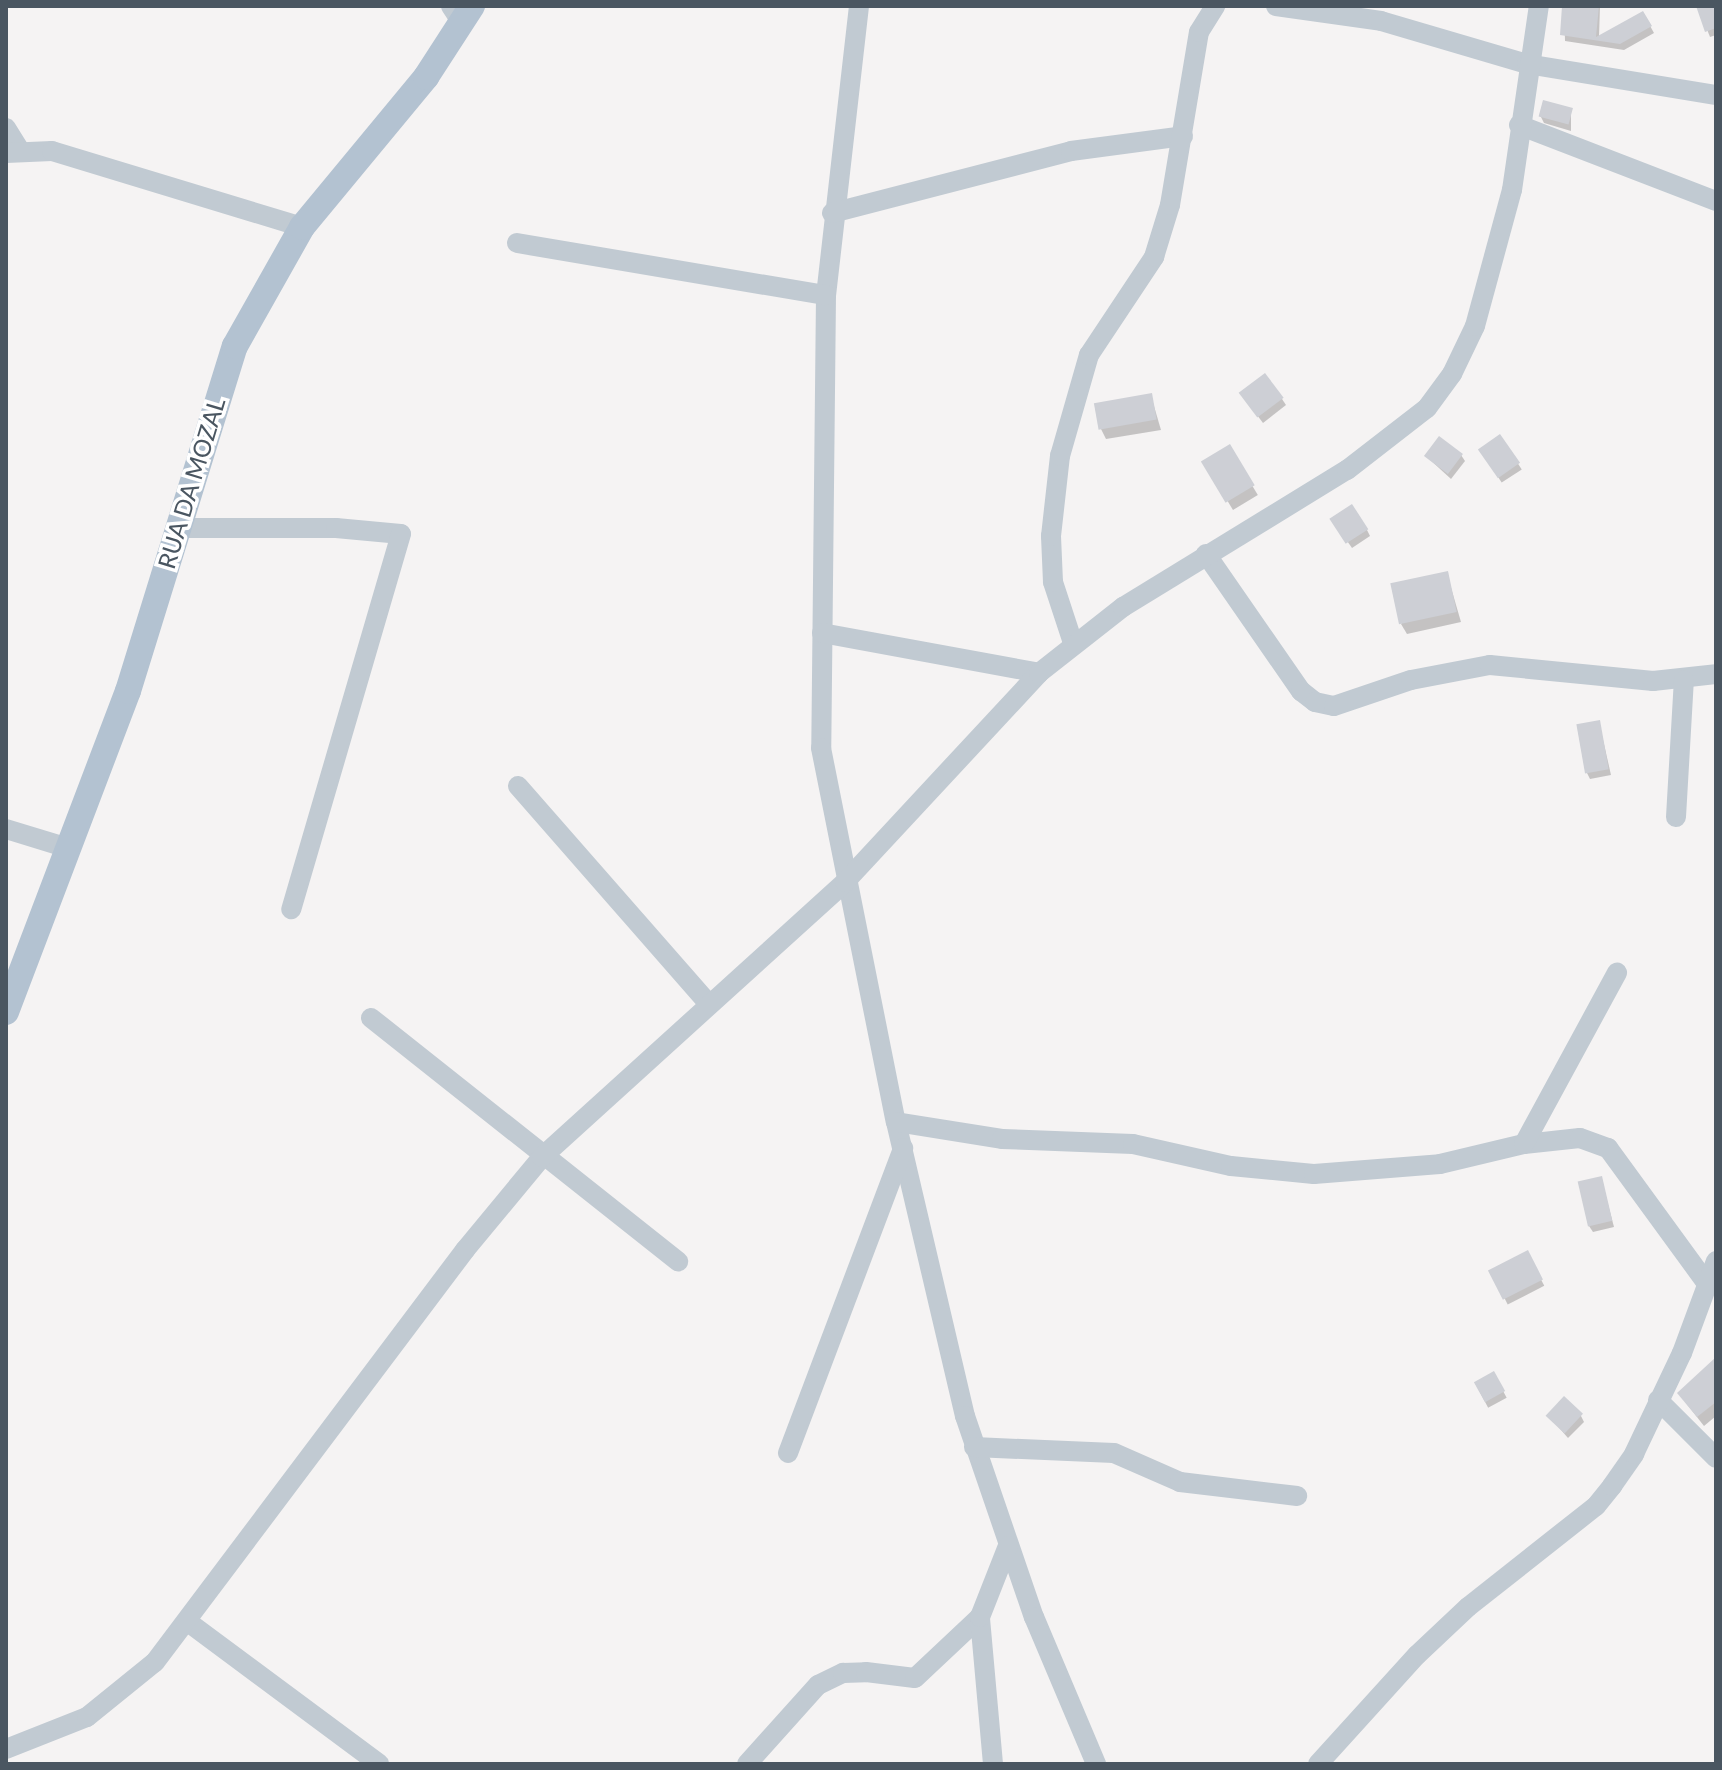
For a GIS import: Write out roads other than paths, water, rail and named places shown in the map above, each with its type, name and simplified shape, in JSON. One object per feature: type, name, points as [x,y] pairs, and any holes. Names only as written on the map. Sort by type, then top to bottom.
[{"type":"main road","name":"RUA DA MOZAL","points":[[6,1012],[65,847],[128,691],[235,346],[302,227],[426,77],[462,12]]},
{"type":"street","points":[[859,6],[832,213],[826,295],[821,748],[845,882],[896,1122],[974,1447],[1008,1546],[1096,1764]]},
{"type":"street","points":[[1073,643],[1053,582],[1051,536],[1060,456],[1089,355],[1154,257],[1183,136],[1199,32],[1215,6]]},
{"type":"street","points":[[1276,6],[1381,21],[1527,64],[1716,95]]},
{"type":"street","points":[[6,1749],[87,1717],[155,1662],[465,1250],[542,1157],[708,1003],[845,882],[1039,673],[1073,643],[1206,554],[1385,444],[1427,408],[1452,374],[1475,326],[1512,190],[1527,64],[1539,6]]},
{"type":"street","points":[[1519,125],[1716,201]]},
{"type":"street","points":[[6,128],[13,151],[52,151],[302,227]]},
{"type":"street","points":[[832,213],[1071,151],[1183,136]]},
{"type":"street","points":[[517,243],[826,295]]},
{"type":"street","points":[[178,528],[336,528],[401,534],[291,909]]},
{"type":"street","points":[[1206,554],[1301,691],[1315,702],[1334,706],[1411,680],[1490,665],[1618,679],[1684,680],[1716,674]]},
{"type":"street","points":[[822,633],[1039,673]]},
{"type":"street","points":[[1676,817],[1684,680]]},
{"type":"street","points":[[518,786],[708,1003]]},
{"type":"street","points":[[6,829],[65,847]]},
{"type":"street","points":[[1524,1144],[1617,973]]},
{"type":"street","points":[[371,1018],[542,1157],[678,1261]]},
{"type":"street","points":[[896,1122],[1002,1139],[1133,1144],[1231,1166],[1314,1174],[1440,1164],[1524,1144],[1580,1138],[1608,1148],[1705,1281]]},
{"type":"street","points":[[788,1453],[903,1148]]},
{"type":"street","points":[[1318,1764],[1373,1699],[1468,1607],[1596,1506],[1634,1454],[1696,1322],[1705,1281],[1716,1261]]},
{"type":"street","points":[[1658,1400],[1716,1458]]},
{"type":"street","points":[[974,1447],[1114,1453],[1180,1482],[1297,1496]]},
{"type":"street","points":[[747,1764],[818,1685],[843,1673],[866,1672],[915,1678],[980,1617],[1008,1546]]},
{"type":"street","points":[[980,1617],[993,1764]]},
{"type":"street","points":[[188,1622],[379,1764]]}]
